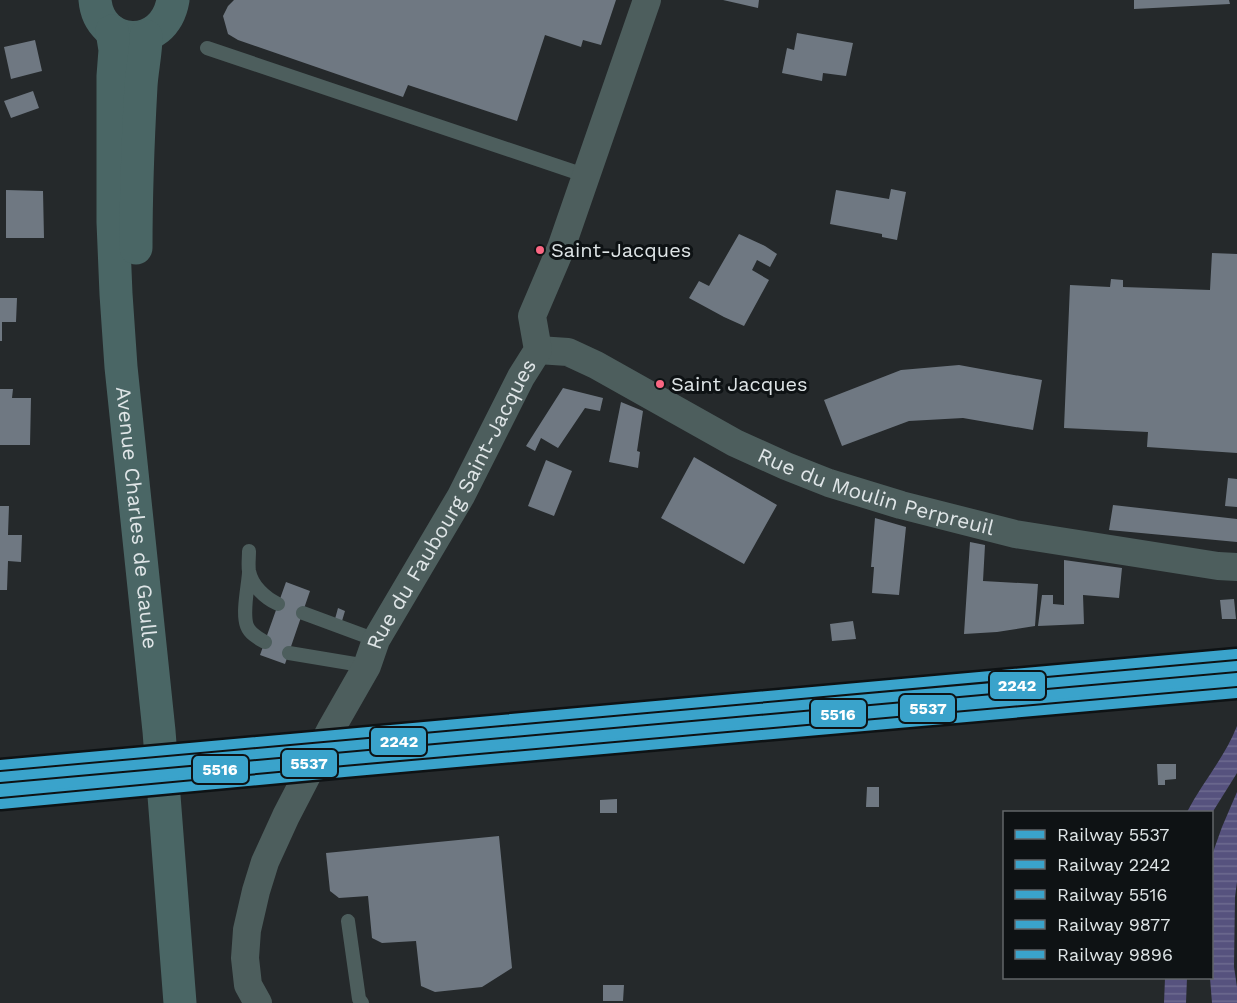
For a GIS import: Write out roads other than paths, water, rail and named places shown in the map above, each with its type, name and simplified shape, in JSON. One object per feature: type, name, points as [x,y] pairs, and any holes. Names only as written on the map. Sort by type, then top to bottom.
[{"type":"main road","name":"Avenue Charles de Gaulle","points":[[95,0],[101,20],[112,31],[115,50],[113,222],[121,367],[159,731],[182,999]]},
{"type":"main road","points":[[112,31],[135,38],[146,36],[166,22],[173,0]]},
{"type":"main road","name":"Avenue Charles de Gaulle","points":[[146,36],[138,147],[136,291],[146,441],[178,710],[190,868],[182,999]]},
{"type":"street","name":"Rue du Faubourg Saint-Jacques","points":[[258,1003],[248,985],[244,958],[249,920],[266,862],[306,777],[372,653],[461,496],[521,377],[538,350],[532,316],[561,248],[647,0]]},
{"type":"street","name":"Rue du Moulin Perpreuil","points":[[538,350],[568,352],[596,365],[735,443],[829,483],[902,505],[1015,534],[1218,566],[1237,567]]},
{"type":"lane","points":[[207,48],[587,176]]},
{"type":"lane","points":[[249,551],[245,612],[247,627],[265,642]]},
{"type":"lane","points":[[249,573],[263,596],[278,603]]},
{"type":"lane","points":[[303,613],[372,653]]},
{"type":"lane","points":[[289,653],[372,653]]},
{"type":"lane","points":[[348,921],[359,999],[362,1003]]},
{"type":"rail line","name":"9896","points":[[0,765],[1236,654]]},
{"type":"rail line","name":"2242","points":[[0,777],[1237,666]]},
{"type":"rail line","name":"5516","points":[[1,789],[1237,678]]},
{"type":"rail line","name":"5537","points":[[0,792],[1237,681]]},
{"type":"rail line","name":"9877","points":[[1,804],[1237,693]]},
{"type":"place","name":"Saint-Jacques","points":[[540,250]]},
{"type":"place","name":"Saint Jacques","points":[[660,384]]}]
